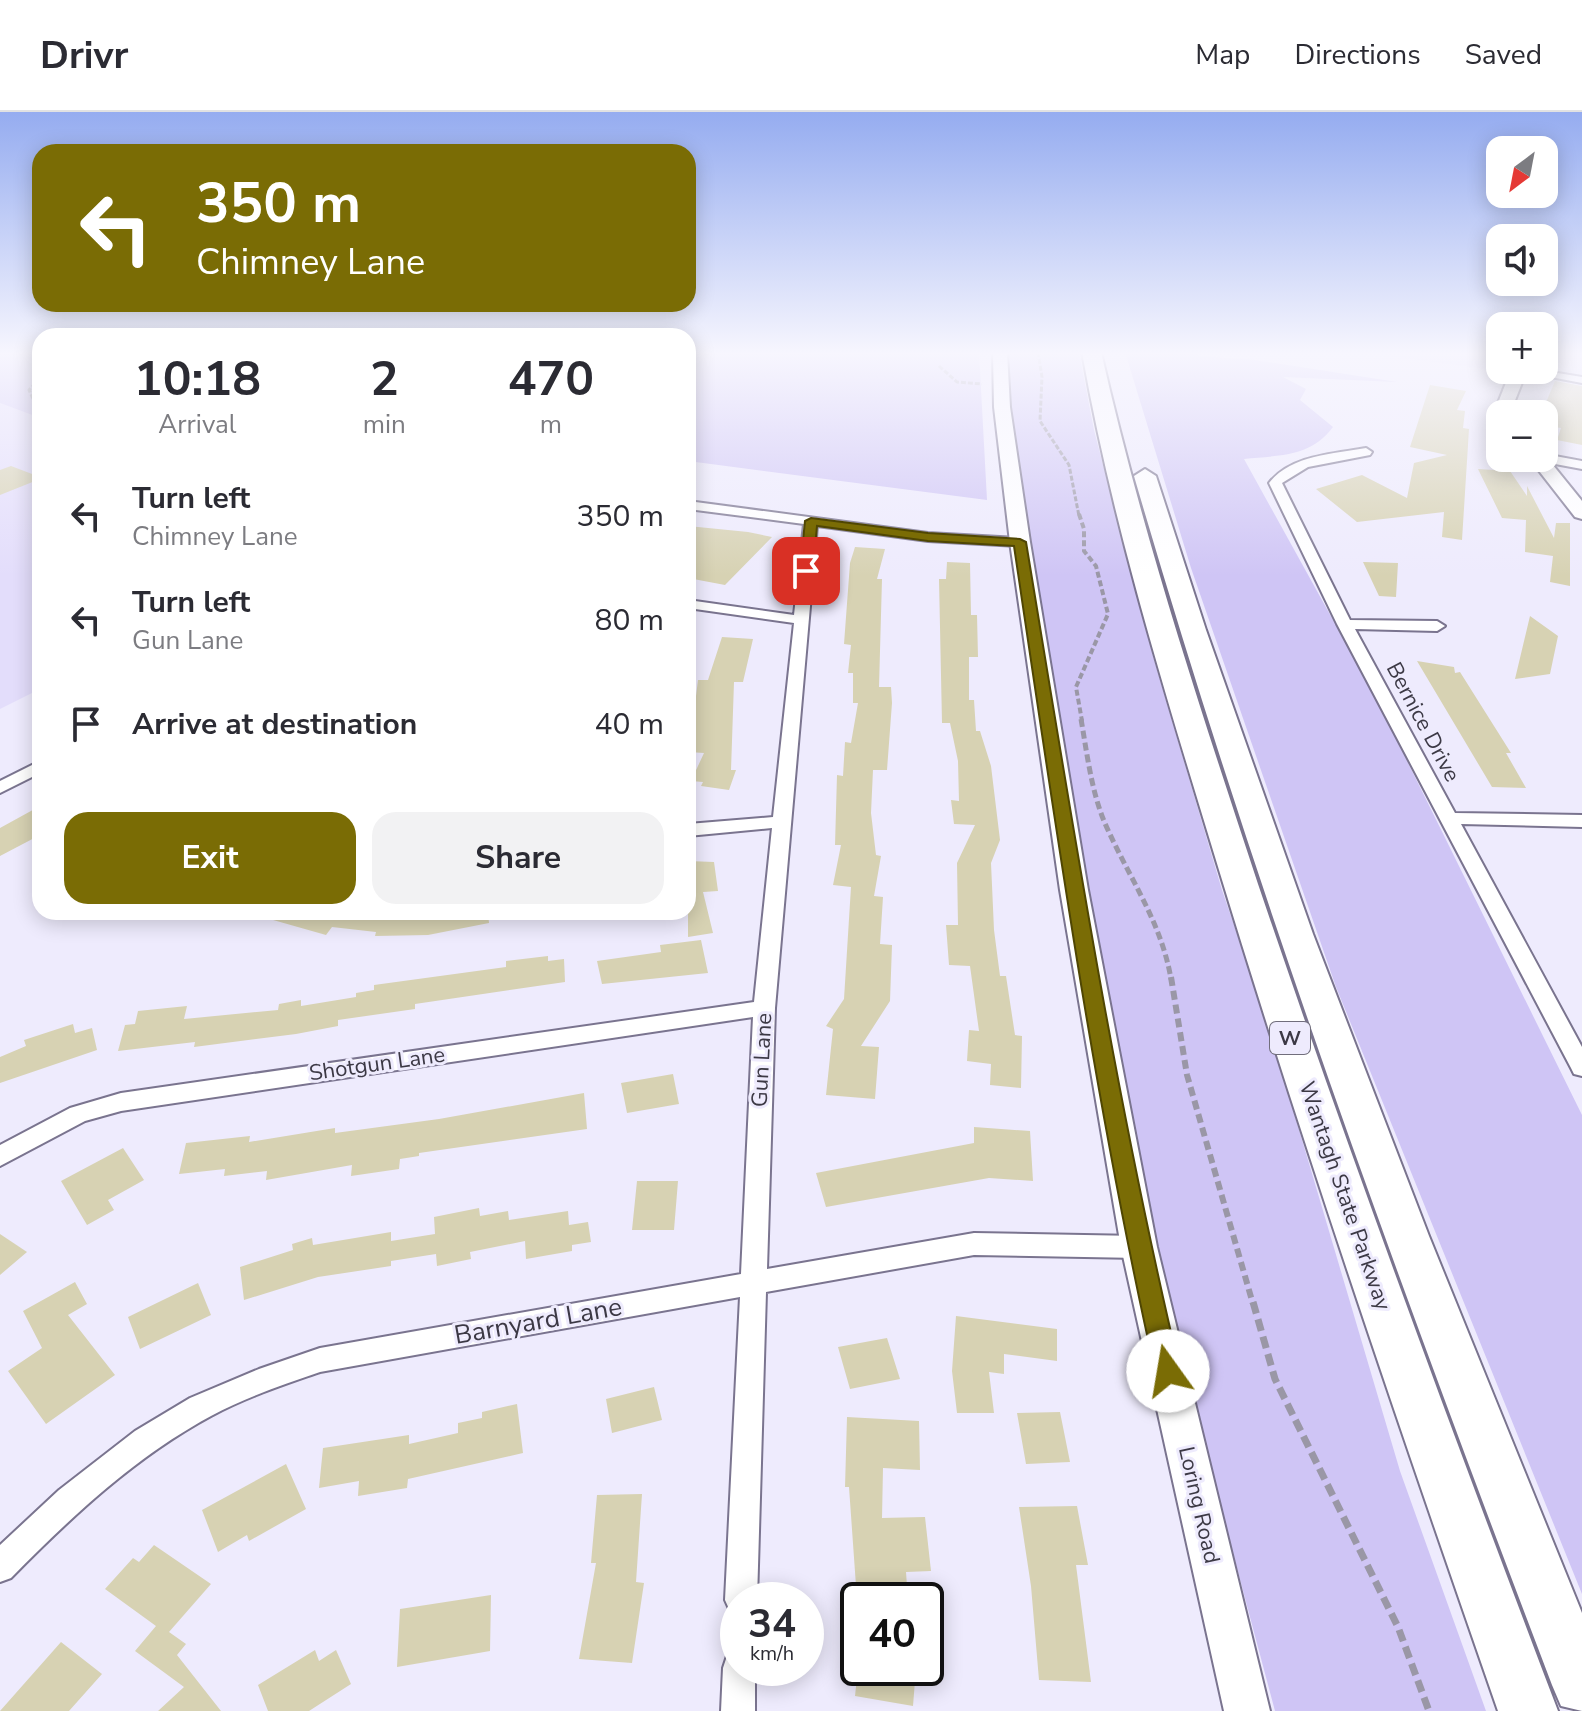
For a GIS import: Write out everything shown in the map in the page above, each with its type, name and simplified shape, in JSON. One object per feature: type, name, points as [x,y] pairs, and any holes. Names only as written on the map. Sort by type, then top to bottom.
[{"type":"highway","name":"Wantagh State Parkway","points":[[1110,427],[1177,684],[1282,1015],[1437,1462],[1528,1711]]},
{"type":"highway","name":"Wantagh State Parkway","points":[[1132,427],[1158,520],[1261,833],[1417,1264],[1582,1685]]},
{"type":"street","name":"Loring Road","points":[[1006,427],[1020,542],[1074,890],[1139,1247],[1247,1711]]},
{"type":"street","name":"Bernice Drive","points":[[1366,452],[1295,469],[1280,476],[1275,483],[1345,624],[1449,818],[1572,1029],[1582,1068]]},
{"type":"street","points":[[1558,461],[1582,465]]},
{"type":"street","points":[[1551,472],[1582,513]]},
{"type":"street","points":[[696,506],[928,537],[1020,542]]},
{"type":"street","name":"Gun Lane","points":[[742,1582],[764,1008],[811,521]]},
{"type":"street","points":[[696,605],[801,620]]},
{"type":"street","points":[[1345,624],[1437,626]]},
{"type":"street","points":[[0,788],[32,770]]},
{"type":"street","points":[[1449,818],[1582,821]]},
{"type":"street","points":[[696,829],[782,822]]},
{"type":"street","name":"Shotgun Lane","points":[[0,1156],[78,1114],[121,1102],[764,1008]]},
{"type":"street","name":"Barnyard Lane","points":[[0,1567],[105,1470],[199,1407],[269,1377],[320,1360],[974,1244],[1139,1247]]},
{"type":"street","points":[[738,1711],[739,1686]]},
{"type":"path","points":[[1042,427],[1069,465],[1073,498],[1084,529],[1084,551],[1096,566],[1108,614],[1076,687],[1091,778],[1104,821],[1151,910],[1169,967],[1187,1075],[1275,1379],[1398,1627],[1429,1711]]},
{"type":"shaded area","points":[[0,427],[32,427],[32,693],[0,709]]},
{"type":"shaded area","points":[[696,427],[983,427],[987,500],[696,462]]},
{"type":"shaded area","points":[[1011,427],[1093,427],[1153,656],[1222,890],[1266,1018],[1400,1471],[1486,1711],[1275,1711],[1150,1241],[1061,752]]},
{"type":"shaded area","points":[[1148,427],[1333,427],[1304,450],[1244,459],[1375,696],[1582,1115],[1582,1594],[1336,987],[1191,568]]},
{"type":"building","points":[[1417,427],[1469,429],[1462,540],[1442,537],[1444,512],[1357,522],[1316,489],[1362,475],[1407,498],[1414,463],[1447,455],[1410,447]]},
{"type":"building","points":[[1558,427],[1582,427],[1582,445],[1558,440],[1561,428]]},
{"type":"building","points":[[11,466],[32,474],[32,482],[0,495],[0,470]]},
{"type":"building","points":[[1478,469],[1511,472],[1527,496],[1527,486],[1554,538],[1556,523],[1570,523],[1570,586],[1550,582],[1553,556],[1525,552],[1526,520],[1502,518]]},
{"type":"building","points":[[696,527],[772,537],[725,585],[696,580]]},
{"type":"building","points":[[855,547],[885,549],[877,579],[882,579],[879,687],[891,687],[892,703],[887,770],[873,770],[871,813],[876,855],[881,856],[874,896],[883,897],[880,944],[892,945],[890,1001],[861,1046],[879,1047],[875,1099],[826,1095],[833,1029],[826,1026],[844,999],[851,887],[833,885],[841,845],[835,845],[837,775],[843,776],[845,742],[851,743],[858,703],[853,703],[853,673],[848,673],[851,645],[844,644],[850,563]]},
{"type":"building","points":[[947,562],[970,563],[971,615],[977,615],[978,657],[969,657],[969,700],[974,700],[976,731],[980,731],[991,766],[1000,840],[991,863],[994,930],[1000,976],[1006,976],[1015,1035],[1022,1036],[1021,1088],[990,1085],[991,1064],[967,1061],[969,1030],[979,1031],[970,966],[949,965],[946,925],[958,925],[957,863],[975,825],[954,824],[951,800],[959,801],[958,761],[950,723],[942,723],[939,579],[946,579]]},
{"type":"building","points":[[1363,562],[1398,563],[1396,597],[1379,596]]},
{"type":"building","points":[[1530,616],[1558,636],[1550,674],[1515,679]]},
{"type":"building","points":[[722,637],[753,639],[743,682],[734,682],[731,770],[736,770],[729,790],[701,786],[703,782],[696,781],[696,770],[704,753],[696,752],[696,696],[698,680],[708,680]]},
{"type":"building","points":[[1417,661],[1454,667],[1455,673],[1460,672],[1511,753],[1506,753],[1526,788],[1492,787]]},
{"type":"building","points":[[32,810],[32,839],[0,856],[0,828]]},
{"type":"building","points":[[696,861],[714,862],[718,891],[703,892],[713,933],[688,937],[688,920],[696,920]]},
{"type":"building","points":[[273,920],[489,920],[489,923],[428,935],[375,936],[376,932],[332,927],[326,935]]},
{"type":"building","points":[[701,940],[708,973],[602,984],[597,961],[661,952],[660,945]]},
{"type":"building","points":[[548,956],[548,961],[564,959],[565,982],[415,1004],[415,1009],[338,1020],[338,1026],[296,1034],[194,1047],[195,1042],[118,1051],[125,1025],[135,1024],[138,1011],[187,1006],[184,1019],[278,1010],[279,1004],[301,1000],[301,1006],[356,997],[356,993],[374,990],[374,985],[506,967],[506,961]]},
{"type":"building","points":[[73,1024],[75,1033],[92,1028],[97,1050],[0,1083],[0,1057],[26,1046],[24,1040]]},
{"type":"building","points":[[673,1074],[679,1104],[627,1113],[621,1083]]},
{"type":"building","points":[[584,1093],[587,1129],[419,1153],[419,1156],[400,1159],[399,1169],[351,1176],[352,1165],[266,1180],[267,1171],[224,1176],[225,1169],[179,1174],[186,1143],[250,1136],[249,1142],[335,1128],[335,1133],[439,1119]]},
{"type":"building","points":[[974,1127],[1030,1131],[1033,1181],[989,1178],[826,1207],[816,1173],[974,1143]]},
{"type":"building","points":[[123,1148],[144,1180],[108,1200],[114,1210],[87,1225],[61,1181]]},
{"type":"building","points":[[637,1181],[678,1181],[674,1230],[632,1230]]},
{"type":"building","points":[[479,1208],[480,1216],[508,1211],[509,1220],[568,1211],[569,1225],[588,1222],[591,1242],[572,1245],[572,1251],[526,1259],[525,1241],[470,1252],[471,1259],[437,1266],[436,1254],[391,1261],[391,1266],[318,1277],[244,1300],[240,1267],[293,1250],[292,1244],[312,1238],[313,1245],[391,1232],[391,1241],[435,1234],[434,1217]]},
{"type":"building","points":[[0,1234],[27,1252],[0,1275]]},
{"type":"building","points":[[75,1282],[87,1304],[68,1315],[115,1375],[46,1424],[8,1371],[42,1348],[23,1311]]},
{"type":"building","points":[[198,1283],[211,1315],[140,1349],[128,1317]]},
{"type":"building","points":[[956,1316],[1057,1329],[1057,1361],[1004,1354],[1004,1374],[989,1372],[994,1413],[957,1413],[952,1371]]},
{"type":"building","points":[[887,1338],[900,1379],[850,1389],[838,1347]]},
{"type":"building","points":[[654,1387],[662,1420],[612,1433],[606,1399]]},
{"type":"building","points":[[517,1404],[523,1453],[408,1479],[407,1488],[358,1496],[359,1481],[319,1488],[323,1448],[409,1435],[409,1444],[458,1433],[458,1423],[482,1418],[482,1412]]},
{"type":"building","points":[[1060,1412],[1070,1462],[1026,1464],[1017,1413]]},
{"type":"building","points":[[847,1417],[919,1421],[920,1470],[883,1468],[882,1518],[925,1517],[931,1571],[906,1572],[907,1582],[856,1582],[849,1487],[845,1487]]},
{"type":"building","points":[[286,1464],[306,1509],[249,1541],[247,1535],[218,1552],[202,1510]]},
{"type":"building","points":[[642,1494],[636,1582],[644,1583],[632,1663],[579,1659],[596,1563],[591,1563],[597,1495]]},
{"type":"building","points":[[1077,1506],[1088,1565],[1076,1565],[1091,1682],[1039,1680],[1031,1586],[1019,1507]]},
{"type":"building","points":[[154,1545],[211,1584],[169,1632],[186,1644],[177,1655],[221,1711],[158,1711],[184,1687],[135,1651],[156,1626],[105,1589],[133,1558],[139,1562]]},
{"type":"building","points":[[491,1595],[490,1651],[397,1667],[400,1609]]},
{"type":"building","points":[[61,1642],[102,1674],[69,1711],[0,1711]]},
{"type":"building","points":[[315,1650],[319,1661],[336,1650],[351,1684],[309,1711],[268,1711],[258,1685]]},
{"type":"building","points":[[856,1686],[915,1686],[913,1706],[855,1696]]},
{"type":"route","points":[[806,571],[811,521],[956,540],[1020,542],[1074,890],[1139,1247],[1168,1371]]}]
